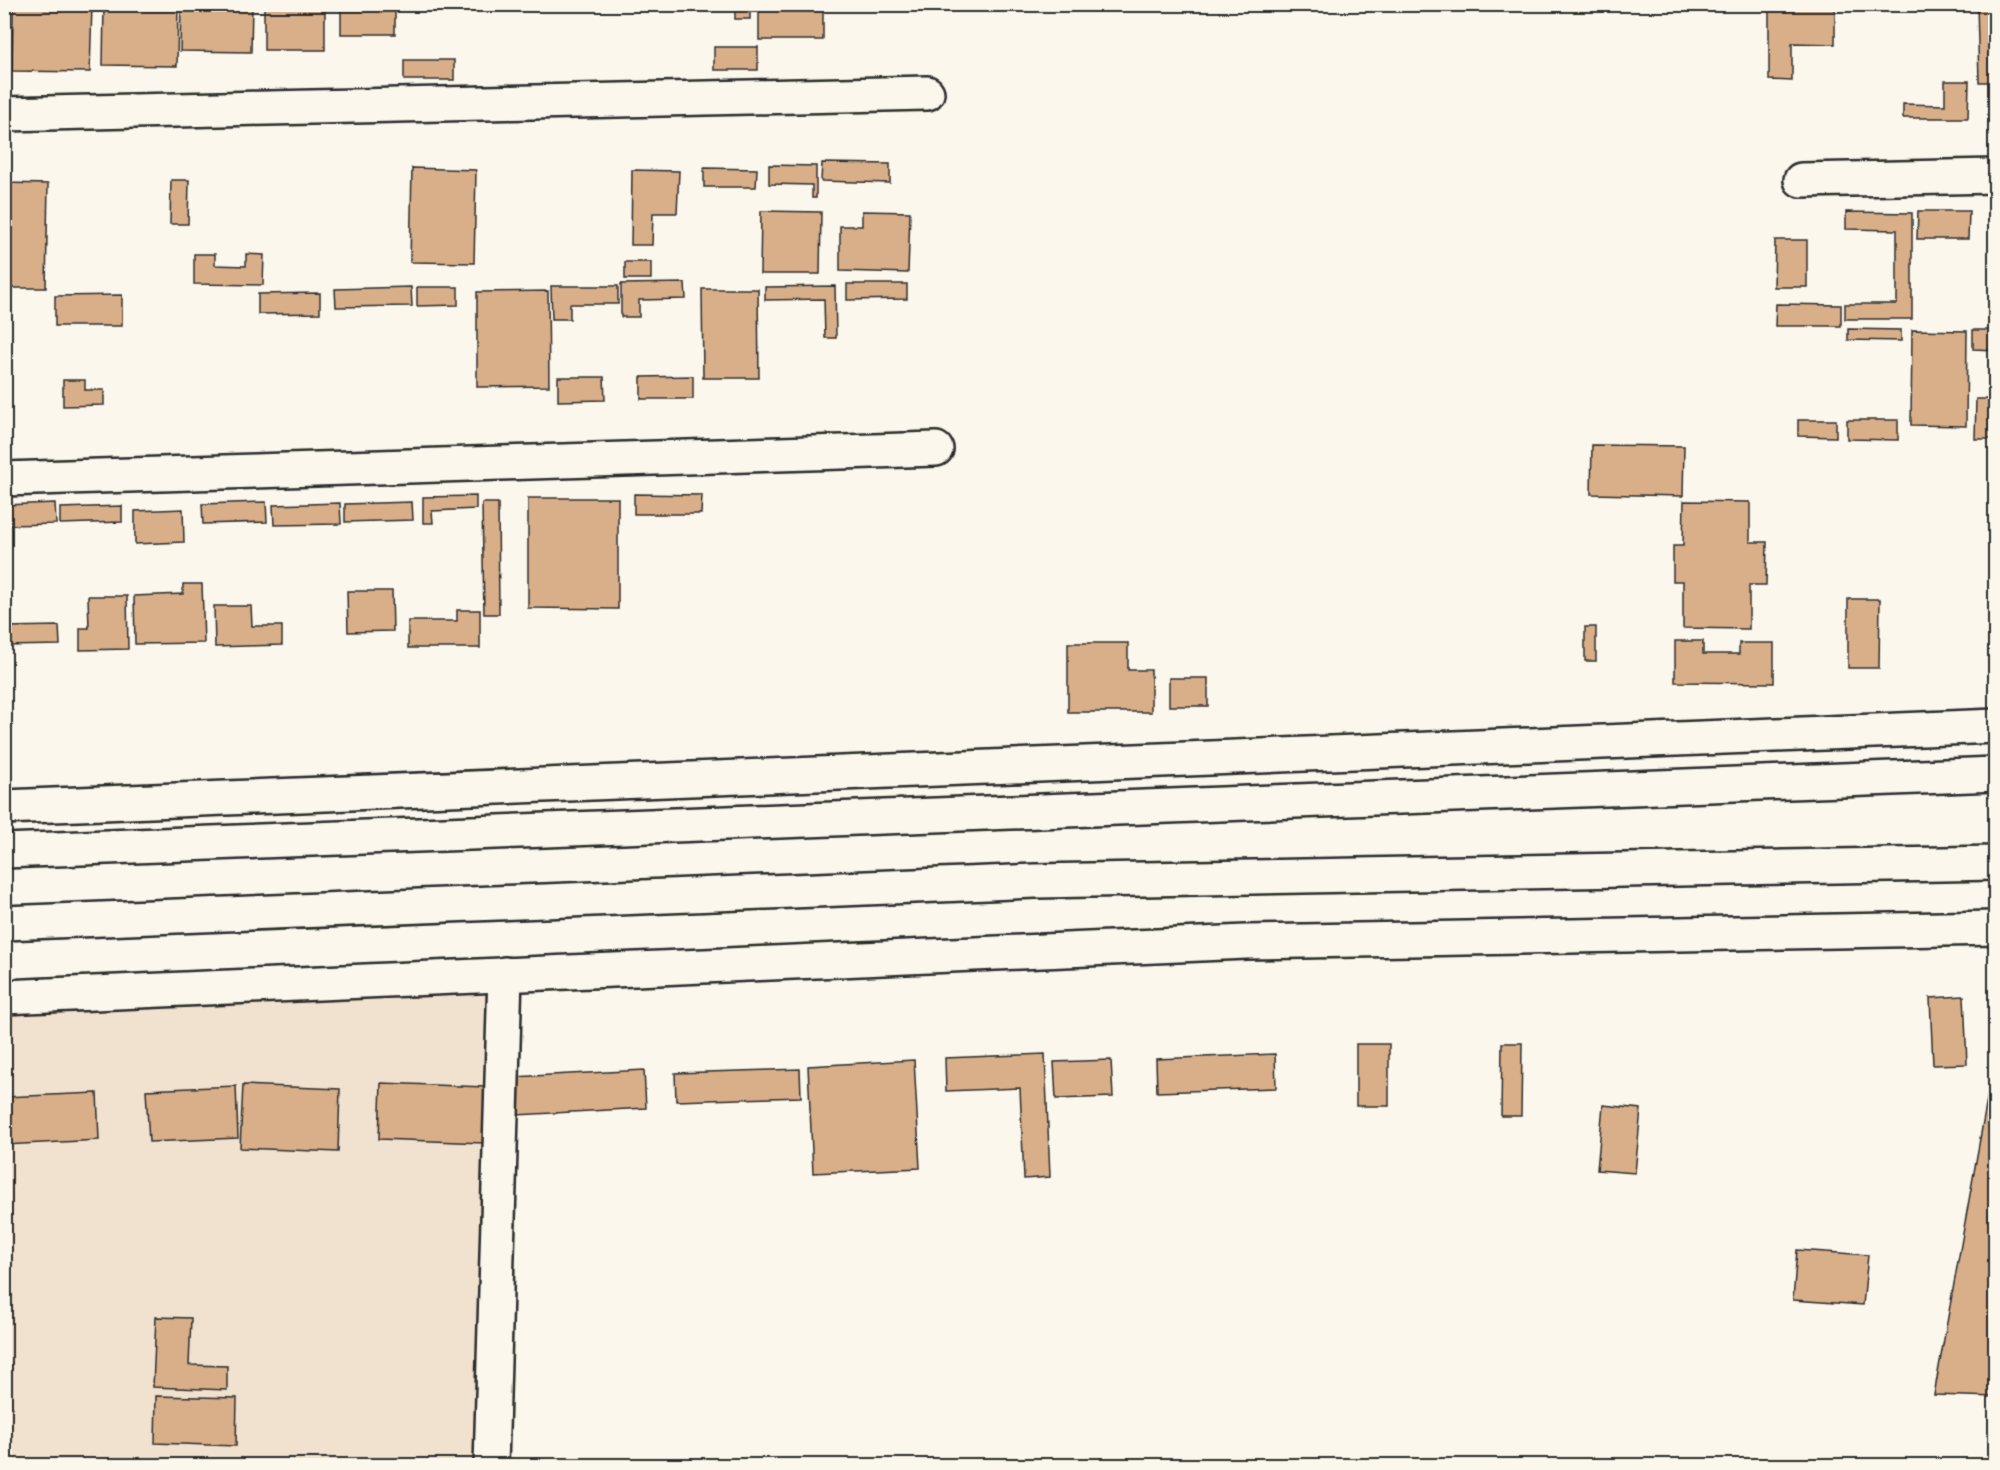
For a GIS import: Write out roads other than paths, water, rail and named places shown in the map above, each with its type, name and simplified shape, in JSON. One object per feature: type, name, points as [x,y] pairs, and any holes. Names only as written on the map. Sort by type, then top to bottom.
[{"type":"street","points":[[4,114],[927,93]]},
{"type":"street","points":[[1801,180],[1995,176]]},
{"type":"street","points":[[4,478],[936,449]]},
{"type":"street","points":[[4,807],[1995,726]]},
{"type":"street","points":[[4,851],[1995,774]]},
{"type":"street","points":[[4,924],[1036,881],[1995,863]]},
{"type":"street","points":[[4,997],[1246,942],[1995,928]]},
{"type":"street","points":[[491,1466],[505,974]]}]
